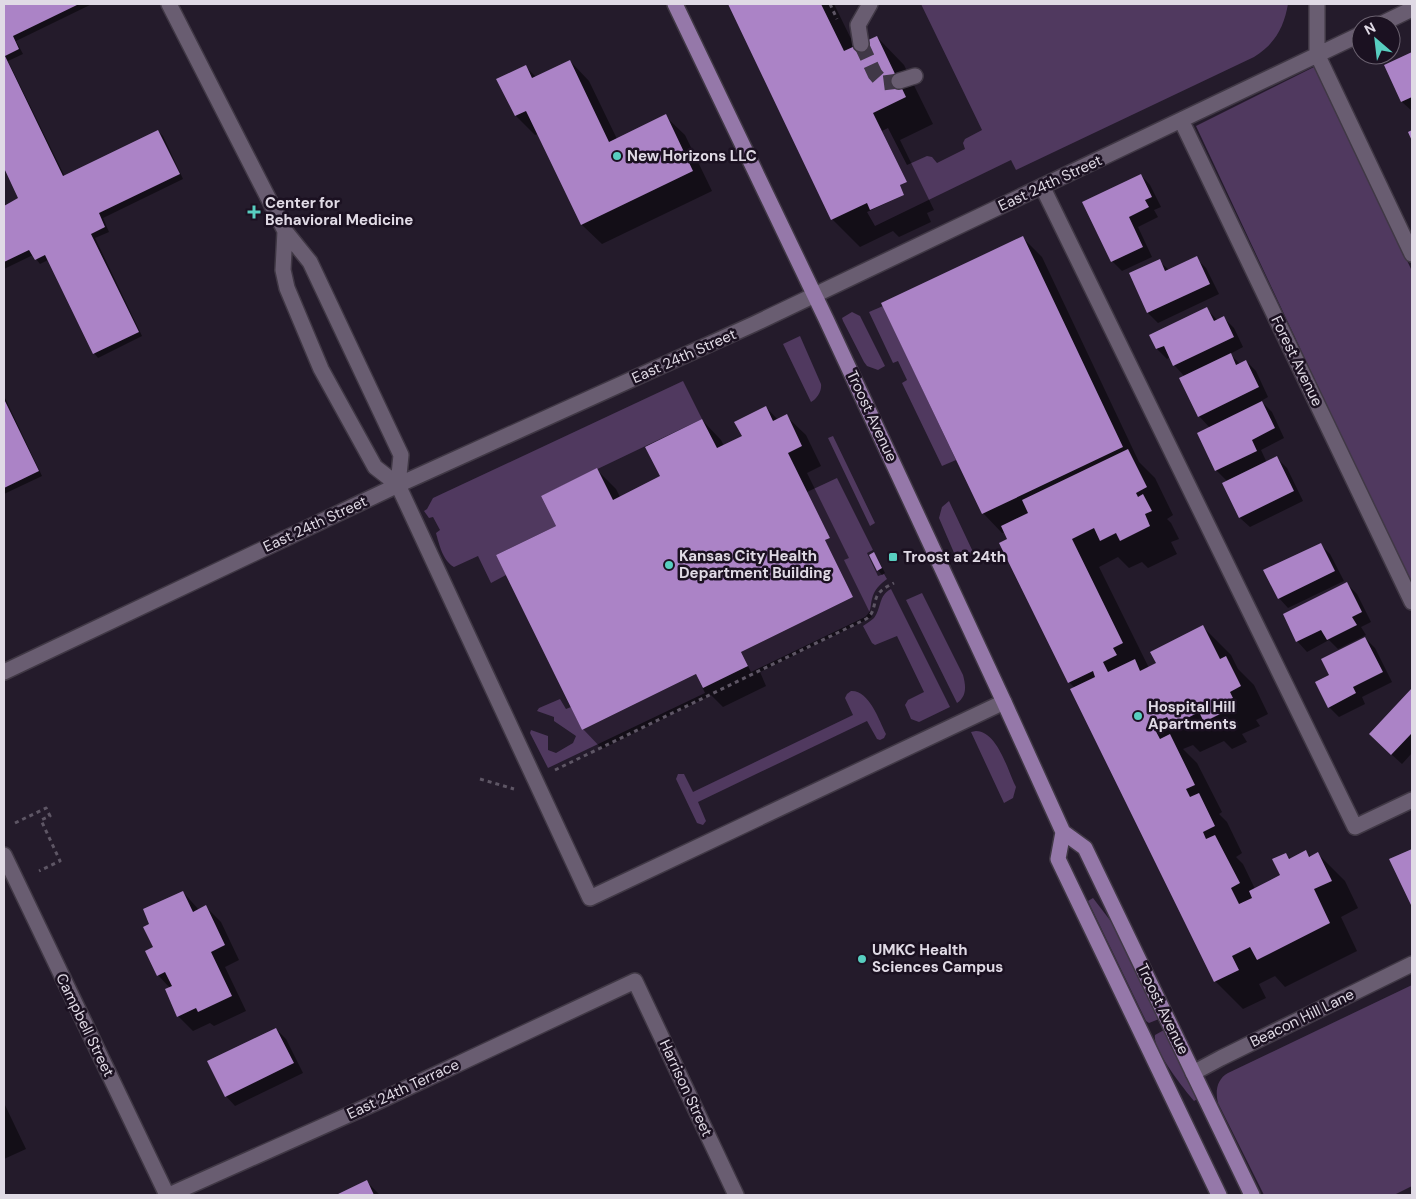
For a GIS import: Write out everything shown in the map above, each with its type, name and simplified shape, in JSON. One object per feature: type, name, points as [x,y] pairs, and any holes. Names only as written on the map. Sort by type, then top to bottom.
[{"type":"main road","name":"Troost Avenue","points":[[675,4],[815,295],[1004,702],[1062,832],[1085,848],[1252,1195]]},
{"type":"main road","name":"Troost Avenue","points":[[1062,832],[1058,858],[1219,1195]]},
{"type":"street","points":[[169,4],[285,231],[310,262],[400,455],[398,485]]},
{"type":"street","points":[[861,44],[858,25],[870,4]]},
{"type":"street","points":[[1317,4],[1316,54],[1412,254]]},
{"type":"street","points":[[1400,15],[1412,9]]},
{"type":"street","name":"East 24th Street","points":[[4,672],[398,485],[815,295],[1351,38]]},
{"type":"street","points":[[898,81],[915,76]]},
{"type":"street","name":"Forest Avenue","points":[[1181,120],[1412,602]]},
{"type":"street","points":[[1042,186],[1355,827],[1412,800]]},
{"type":"street","points":[[285,231],[283,270],[287,288],[322,369],[375,467],[398,485],[590,898],[1004,702]]},
{"type":"street","name":"Campbell Street","points":[[4,855],[168,1195]]},
{"type":"street","name":"Beacon Hill Lane","points":[[1193,1073],[1412,964]]},
{"type":"street","name":"East 24th Terrace","points":[[168,1195],[384,1098],[635,981]]},
{"type":"street","name":"Harrison Street","points":[[635,981],[736,1195]]},
{"type":"path","points":[[548,773],[866,620],[872,613],[881,591],[894,583]]},
{"type":"path","points":[[480,779],[514,789]]},
{"type":"path","points":[[15,823],[46,808],[50,816],[42,820],[60,861],[38,871]]},
{"type":"shaded area","points":[[921,4],[1288,4],[1284,20],[1273,41],[1254,57],[1016,170],[1011,160],[875,226],[867,212],[904,195],[900,185],[907,182],[882,131],[888,128],[907,165],[927,156],[932,157],[937,163],[965,149],[963,143],[965,139],[982,130]]},
{"type":"shaded area","points":[[1314,67],[1412,271],[1412,587],[1196,126]]},
{"type":"shaded area","points":[[883,306],[956,460],[942,466],[902,383],[907,380],[898,361],[893,363],[869,312]]},
{"type":"shaded area","points":[[852,312],[860,316],[885,366],[878,370],[867,366],[864,362],[843,321],[842,318]]},
{"type":"shaded area","points":[[800,336],[821,384],[819,394],[811,402],[783,344]]},
{"type":"shaded area","points":[[683,381],[702,419],[541,496],[556,526],[496,555],[506,575],[491,583],[478,556],[454,567],[447,561],[436,533],[440,530],[433,517],[429,518],[424,511],[433,498]]},
{"type":"shaded area","points":[[833,436],[875,523],[870,526],[828,438]]},
{"type":"shaded area","points":[[837,478],[873,550],[867,553],[878,576],[884,574],[887,579],[876,590],[870,611],[865,617],[751,672],[741,652],[853,597],[825,540],[830,538],[807,492]]},
{"type":"shaded area","points":[[949,501],[974,554],[958,562],[939,518],[942,507]]},
{"type":"shaded area","points":[[891,589],[950,707],[919,722],[911,719],[905,705],[908,700],[924,692],[897,636],[875,645],[863,626],[874,618],[882,598]]},
{"type":"shaded area","points":[[922,593],[963,675],[965,690],[963,697],[957,703],[906,600]]},
{"type":"shaded area","points":[[696,674],[705,693],[548,768],[530,733],[531,730],[548,736],[548,750],[556,753],[573,743],[576,736],[554,721],[554,717],[537,711],[539,708],[560,699],[566,709],[571,707],[582,730]]},
{"type":"shaded area","points":[[851,691],[863,695],[873,707],[886,734],[884,738],[877,739],[867,721],[698,802],[706,821],[703,825],[697,823],[676,779],[678,774],[684,774],[693,792],[853,715],[845,698]]},
{"type":"shaded area","points":[[971,732],[983,733],[995,743],[1016,787],[1013,798],[1004,803]]},
{"type":"shaded area","points":[[1093,898],[1116,928],[1159,1019],[1149,1023],[1146,1021],[1088,901]]},
{"type":"shaded area","points":[[1412,985],[1412,1186],[1394,1195],[1264,1195],[1218,1103],[1217,1090],[1221,1079],[1228,1073]]},
{"type":"shaded area","points":[[1164,1030],[1199,1098],[1194,1101],[1158,1050],[1155,1035]]},
{"type":"building","points":[[4,4],[79,4],[13,36],[19,49],[5,56],[63,176],[158,130],[180,174],[99,213],[105,227],[91,234],[139,332],[93,354],[45,255],[35,260],[29,250],[4,262],[4,206],[18,198],[4,168]]},
{"type":"building","points":[[728,4],[821,4],[844,51],[877,36],[906,97],[873,113],[907,182],[900,185],[904,195],[870,210],[867,203],[831,220]]},
{"type":"building","points":[[1412,52],[1412,97],[1401,102],[1384,65],[1401,65],[1401,57]]},
{"type":"building","name":"New Horizons LLC","points":[[570,60],[609,142],[666,114],[693,171],[581,225],[526,111],[515,116],[496,79],[526,65],[532,78]]},
{"type":"building","points":[[1412,130],[1412,141],[1408,132]]},
{"type":"building","points":[[1141,174],[1152,197],[1145,200],[1149,207],[1129,217],[1143,247],[1111,262],[1082,202]]},
{"type":"building","points":[[1023,236],[1123,447],[982,514],[881,303]]},
{"type":"building","points":[[1197,256],[1210,284],[1147,313],[1129,273],[1160,259],[1165,271]]},
{"type":"building","points":[[1207,307],[1214,321],[1224,316],[1234,337],[1173,366],[1164,346],[1156,349],[1149,335]]},
{"type":"building","points":[[1231,353],[1236,365],[1246,360],[1259,387],[1198,417],[1179,378]]},
{"type":"building","points":[[4,399],[39,471],[4,488]]},
{"type":"building","points":[[1262,401],[1275,428],[1252,440],[1257,451],[1215,471],[1197,433]]},
{"type":"building","name":"Kansas City Health Department Building","points":[[766,406],[773,421],[787,414],[802,446],[788,453],[830,538],[825,540],[853,597],[741,652],[748,666],[703,688],[696,674],[582,730],[496,555],[556,526],[541,496],[597,468],[613,500],[660,476],[645,447],[702,419],[717,448],[742,436],[734,422]]},
{"type":"building","name":"Hospital Hill Apartments","points":[[1128,449],[1147,487],[1136,493],[1138,497],[1143,494],[1152,511],[1145,514],[1150,526],[1120,541],[1116,533],[1100,541],[1094,528],[1072,539],[1123,643],[1113,648],[1117,655],[1103,662],[1108,672],[1135,659],[1140,671],[1156,663],[1150,652],[1203,625],[1220,659],[1226,656],[1241,686],[1230,692],[1233,698],[1216,706],[1220,714],[1204,722],[1199,712],[1172,726],[1167,717],[1152,724],[1160,739],[1170,734],[1195,785],[1186,789],[1190,797],[1199,793],[1215,826],[1203,832],[1206,839],[1215,835],[1240,883],[1231,888],[1239,904],[1252,898],[1249,891],[1280,875],[1272,859],[1286,853],[1289,859],[1306,850],[1309,857],[1318,852],[1332,881],[1314,889],[1330,923],[1257,960],[1250,947],[1232,956],[1239,970],[1214,982],[1070,689],[1095,677],[1093,671],[1068,683],[999,543],[1007,539],[1001,526],[1028,513],[1022,500]]},
{"type":"building","points":[[1277,456],[1294,491],[1239,518],[1222,483]]},
{"type":"building","points":[[1321,543],[1335,571],[1278,599],[1263,570]]},
{"type":"building","points":[[874,552],[882,568],[877,571],[869,555]]},
{"type":"building","points":[[1347,582],[1362,612],[1352,617],[1357,625],[1327,640],[1321,630],[1296,642],[1283,614]]},
{"type":"building","points":[[1365,637],[1383,672],[1353,687],[1356,693],[1328,708],[1315,682],[1329,675],[1321,659]]},
{"type":"building","points":[[1412,688],[1412,735],[1391,755],[1369,734]]},
{"type":"building","points":[[1412,849],[1412,904],[1411,905],[1389,859]]},
{"type":"building","points":[[183,891],[193,912],[206,905],[225,945],[211,952],[232,996],[198,1012],[196,1008],[177,1017],[165,989],[172,986],[165,972],[157,976],[145,951],[153,947],[143,927],[149,924],[143,909]]},
{"type":"building","points":[[276,1028],[294,1063],[225,1097],[207,1061]]},
{"type":"building","points":[[367,1180],[374,1195],[336,1195]]},
{"type":"tunnel","points":[[861,44],[875,74],[883,83],[899,81]]},
{"type":"place","name":"New Horizons LLC","points":[[617,156]]},
{"type":"place","name":"Center for Behavioral Medicine","points":[[254,212]]},
{"type":"place","name":"Troost at 24th","points":[[893,557]]},
{"type":"place","name":"Kansas City Health Department Building","points":[[669,565]]},
{"type":"place","name":"Hospital Hill Apartments","points":[[1138,716]]},
{"type":"place","name":"UMKC Health Sciences Campus","points":[[862,959]]}]
